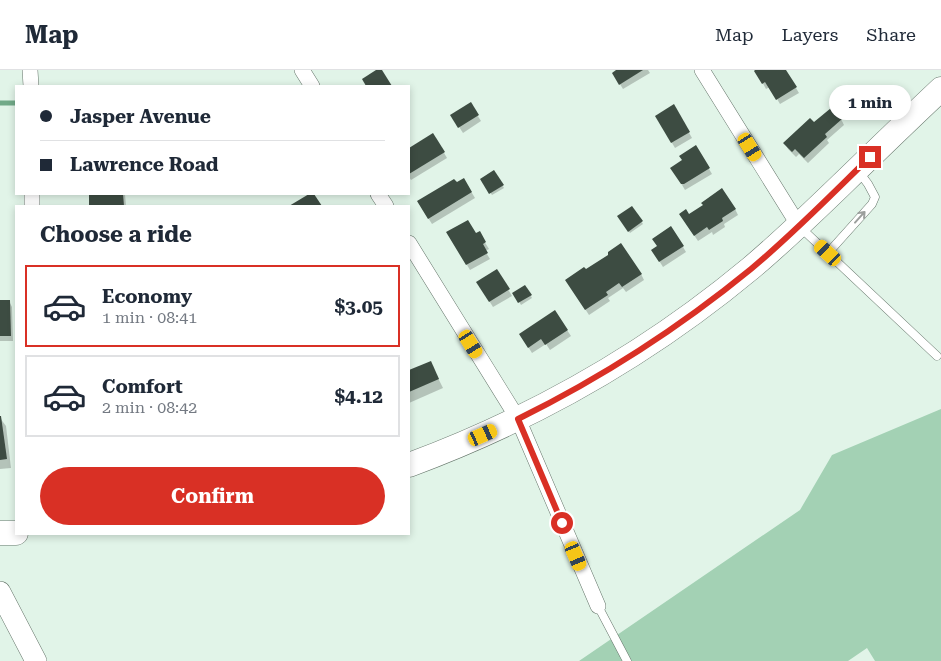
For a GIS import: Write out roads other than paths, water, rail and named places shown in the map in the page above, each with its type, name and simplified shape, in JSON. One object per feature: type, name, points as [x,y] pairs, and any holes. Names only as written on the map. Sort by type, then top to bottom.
[{"type":"main road","points":[[410,465],[518,419],[589,381],[640,350],[713,299],[752,268],[799,226],[941,89]]},
{"type":"main road","points":[[0,533],[15,533]]},
{"type":"street","points":[[30,70],[31,85]]},
{"type":"street","points":[[302,70],[311,85]]},
{"type":"street","points":[[702,70],[799,226]]},
{"type":"street","points":[[410,245],[518,419],[598,606]]},
{"type":"street","points":[[0,592],[36,661]]},
{"type":"lane","points":[[828,253],[872,204],[875,197],[857,170]]},
{"type":"lane","points":[[799,226],[937,356]]},
{"type":"lane","points":[[598,606],[627,661]]},
{"type":"waterway","points":[[0,103],[15,103]]}]
